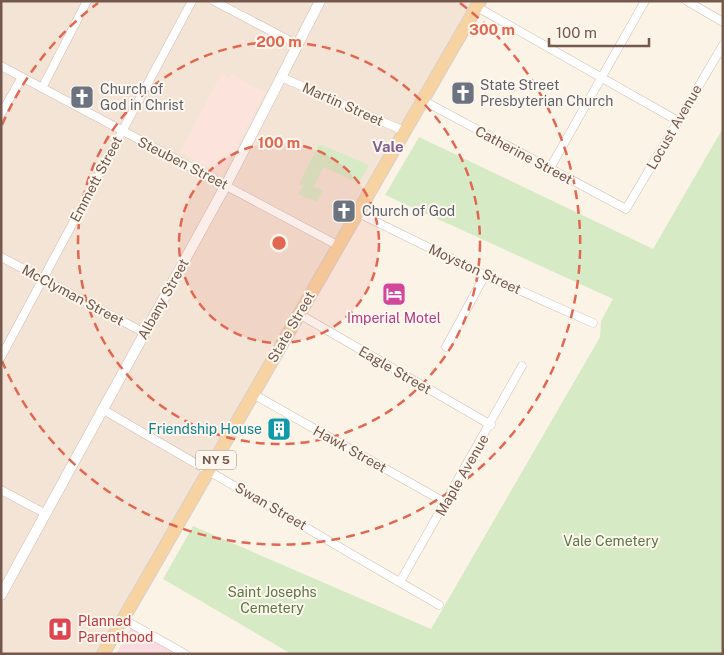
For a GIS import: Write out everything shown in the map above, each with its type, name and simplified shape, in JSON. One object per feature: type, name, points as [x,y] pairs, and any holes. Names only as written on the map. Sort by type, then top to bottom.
[{"type":"main road","name":"State Street","points":[[103,654],[479,4]]},
{"type":"street","points":[[42,88],[87,1]]},
{"type":"street","name":"Emmett Street","points":[[1,357],[192,1]]},
{"type":"street","points":[[214,1],[298,45]]},
{"type":"street","name":"Albany Street","points":[[1,595],[226,185],[320,1]]},
{"type":"street","points":[[550,168],[645,1]]},
{"type":"street","points":[[687,1],[723,22]]},
{"type":"street","points":[[479,4],[678,122]]},
{"type":"street","name":"Locust Avenue","points":[[626,209],[723,45]]},
{"type":"street","name":"Steuben Street","points":[[1,66],[339,246]]},
{"type":"street","points":[[1,114],[22,77]]},
{"type":"street","name":"Martin Street","points":[[281,77],[404,132]]},
{"type":"street","name":"Catherine Street","points":[[422,100],[626,209]]},
{"type":"street","name":"Moyston Street","points":[[358,213],[485,275],[593,323]]},
{"type":"street","name":"McClyman Street","points":[[1,257],[145,333]]},
{"type":"street","points":[[446,347],[485,275]]},
{"type":"street","name":"Eagle Street","points":[[298,314],[491,425]]},
{"type":"street","name":"Maple Avenue","points":[[400,582],[491,425],[522,366]]},
{"type":"street","name":"Hawk Street","points":[[253,394],[446,503]]},
{"type":"street","name":"Swan Street","points":[[102,408],[439,605]]},
{"type":"street","points":[[1,490],[46,514]]},
{"type":"street","points":[[123,619],[185,654]]},
{"type":"shaded area","points":[[1,1],[480,1],[102,654],[1,654]]},
{"type":"shaded area","points":[[221,74],[229,78],[231,74],[265,92],[222,175],[180,152]]},
{"type":"shaded area","points":[[132,626],[180,654],[116,654]]},
{"type":"green space","name":"Vale Cemetery","points":[[723,128],[723,654],[287,654],[288,652],[163,579],[193,526],[431,629],[600,337],[601,321],[613,299],[385,195],[419,137],[653,249]]},
{"type":"green space","points":[[319,144],[369,165],[359,183],[323,167],[314,187],[323,190],[317,202],[298,194],[303,186],[299,184]]},
{"type":"place","name":"State Street Presbyterian Church","points":[[463,93]]},
{"type":"place","name":"Church of God in Christ","points":[[82,97]]},
{"type":"place","name":"Church of God","points":[[344,211]]},
{"type":"place","name":"Imperial Motel","points":[[394,294]]},
{"type":"place","name":"Friendship House","points":[[279,429]]},
{"type":"place","name":"Planned Parenthood","points":[[60,629]]},
{"type":"district","name":"Vale","points":[[388,147]]},
{"type":"park label","name":"Saint Josephs Cemetery","points":[[272,600]]}]
